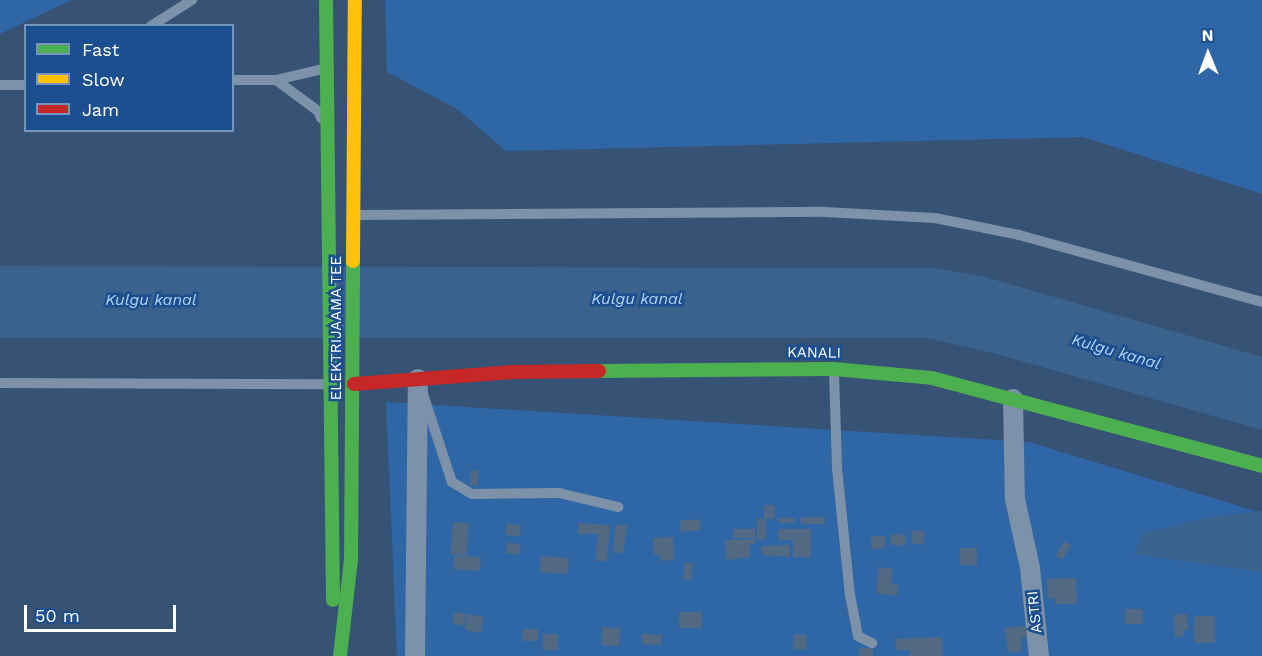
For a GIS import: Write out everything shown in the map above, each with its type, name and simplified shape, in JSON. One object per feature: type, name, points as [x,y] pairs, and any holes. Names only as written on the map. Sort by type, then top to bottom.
[{"type":"street","name":"ELEKTRIJAAMA TEE","points":[[326,0],[340,65],[354,221],[351,559],[338,656]]},
{"type":"street","name":"ELEKTRIJAAMA TEE","points":[[338,656],[330,558],[332,226],[329,134],[340,65],[355,0]]},
{"type":"street","name":"KANALI","points":[[354,378],[418,380],[513,372],[834,369],[932,378],[1262,466]]},
{"type":"street","points":[[414,656],[418,380]]},
{"type":"street","name":"ASTRI","points":[[1013,399],[1015,499],[1030,568],[1039,656]]},
{"type":"lane","points":[[154,24],[192,0]]},
{"type":"lane","points":[[234,80],[276,80],[340,65]]},
{"type":"lane","points":[[5,85],[24,79]]},
{"type":"lane","points":[[276,80],[318,111],[329,134]]},
{"type":"lane","points":[[5,85],[24,85]]},
{"type":"lane","points":[[354,221],[824,212],[935,218],[1019,235],[1262,302]]},
{"type":"lane","points":[[834,369],[837,468],[850,595],[858,636],[872,643]]},
{"type":"lane","points":[[0,383],[354,378]]},
{"type":"lane","points":[[418,380],[452,482],[472,494],[559,493],[618,507]]},
{"type":"shaded area","points":[[0,0],[71,0],[0,34]]},
{"type":"shaded area","points":[[385,0],[1262,0],[1262,194],[1083,137],[506,151],[457,109],[387,72]]},
{"type":"shaded area","points":[[386,402],[1029,442],[1262,513],[1262,656],[397,656]]},
{"type":"water","name":"Kulgu kanal","points":[[0,266],[934,268],[982,276],[1262,357],[1262,430],[993,353],[927,338],[0,338]]},
{"type":"water","points":[[1262,511],[1262,572],[1135,554],[1142,534],[1207,518]]},
{"type":"building","points":[[471,470],[479,471],[477,486],[469,485]]},
{"type":"building","points":[[764,505],[775,505],[775,519],[766,519],[766,539],[757,540],[757,518],[764,519]]},
{"type":"building","points":[[801,517],[825,517],[825,524],[801,524]]},
{"type":"building","points":[[778,518],[795,518],[795,523],[778,523]]},
{"type":"building","points":[[700,519],[701,530],[681,532],[680,521]]},
{"type":"building","points":[[453,522],[469,523],[467,555],[451,554]]},
{"type":"building","points":[[578,523],[610,525],[607,561],[595,561],[598,534],[578,534]]},
{"type":"building","points":[[506,524],[521,525],[520,536],[505,535]]},
{"type":"building","points":[[616,525],[627,525],[623,553],[613,553]]},
{"type":"building","points":[[733,529],[755,529],[755,538],[733,538]]},
{"type":"building","points":[[778,529],[811,529],[811,557],[793,557],[793,540],[778,540]]},
{"type":"building","points":[[913,530],[925,532],[923,545],[911,543]]},
{"type":"building","points":[[891,534],[906,535],[905,546],[890,545]]},
{"type":"building","points":[[871,536],[885,536],[885,548],[872,549]]},
{"type":"building","points":[[673,537],[674,560],[660,561],[660,555],[654,555],[653,538]]},
{"type":"building","points":[[755,539],[755,544],[750,544],[750,557],[726,560],[725,540]]},
{"type":"building","points":[[1064,541],[1071,545],[1062,560],[1056,556]]},
{"type":"building","points":[[507,542],[521,544],[519,555],[505,553]]},
{"type":"building","points":[[789,545],[790,557],[762,555],[761,546]]},
{"type":"building","points":[[960,548],[977,548],[977,565],[960,565]]},
{"type":"building","points":[[454,555],[481,557],[480,571],[453,569]]},
{"type":"building","points":[[541,556],[569,558],[568,574],[540,572]]},
{"type":"building","points":[[685,562],[693,563],[691,580],[683,579]]},
{"type":"building","points":[[879,567],[893,569],[891,584],[898,585],[897,596],[876,593]]},
{"type":"building","points":[[1076,578],[1077,604],[1055,604],[1055,598],[1048,598],[1047,579]]},
{"type":"building","points":[[1125,609],[1143,609],[1143,624],[1125,624]]},
{"type":"building","points":[[454,612],[467,614],[465,626],[452,624]]},
{"type":"building","points":[[679,612],[702,612],[702,628],[679,628]]},
{"type":"building","points":[[468,614],[484,617],[481,633],[465,630]]},
{"type":"building","points":[[1187,614],[1188,630],[1183,630],[1184,636],[1175,637],[1173,615]]},
{"type":"building","points":[[1194,616],[1215,616],[1215,643],[1194,643]]},
{"type":"building","points":[[1026,626],[1027,637],[1021,638],[1022,651],[1008,653],[1005,628]]},
{"type":"building","points":[[602,627],[620,628],[619,646],[601,645]]},
{"type":"building","points":[[522,629],[538,629],[538,641],[522,641]]},
{"type":"building","points":[[543,634],[558,634],[558,650],[543,650]]},
{"type":"building","points":[[642,634],[662,635],[661,645],[641,644]]},
{"type":"building","points":[[794,634],[807,635],[806,650],[793,649]]},
{"type":"building","points":[[942,637],[943,656],[909,656],[909,650],[896,650],[895,639]]},
{"type":"building","points":[[859,648],[873,648],[873,656],[859,656]]},
{"type":"traffic: fast","points":[[326,0],[333,600]]},
{"type":"traffic: fast","points":[[340,656],[351,559],[353,261]]},
{"type":"traffic: fast","points":[[599,371],[834,369],[932,378],[1262,466]]},
{"type":"traffic: slow","points":[[353,261],[355,0]]},
{"type":"traffic: jam","points":[[354,384],[512,372],[599,371]]}]
